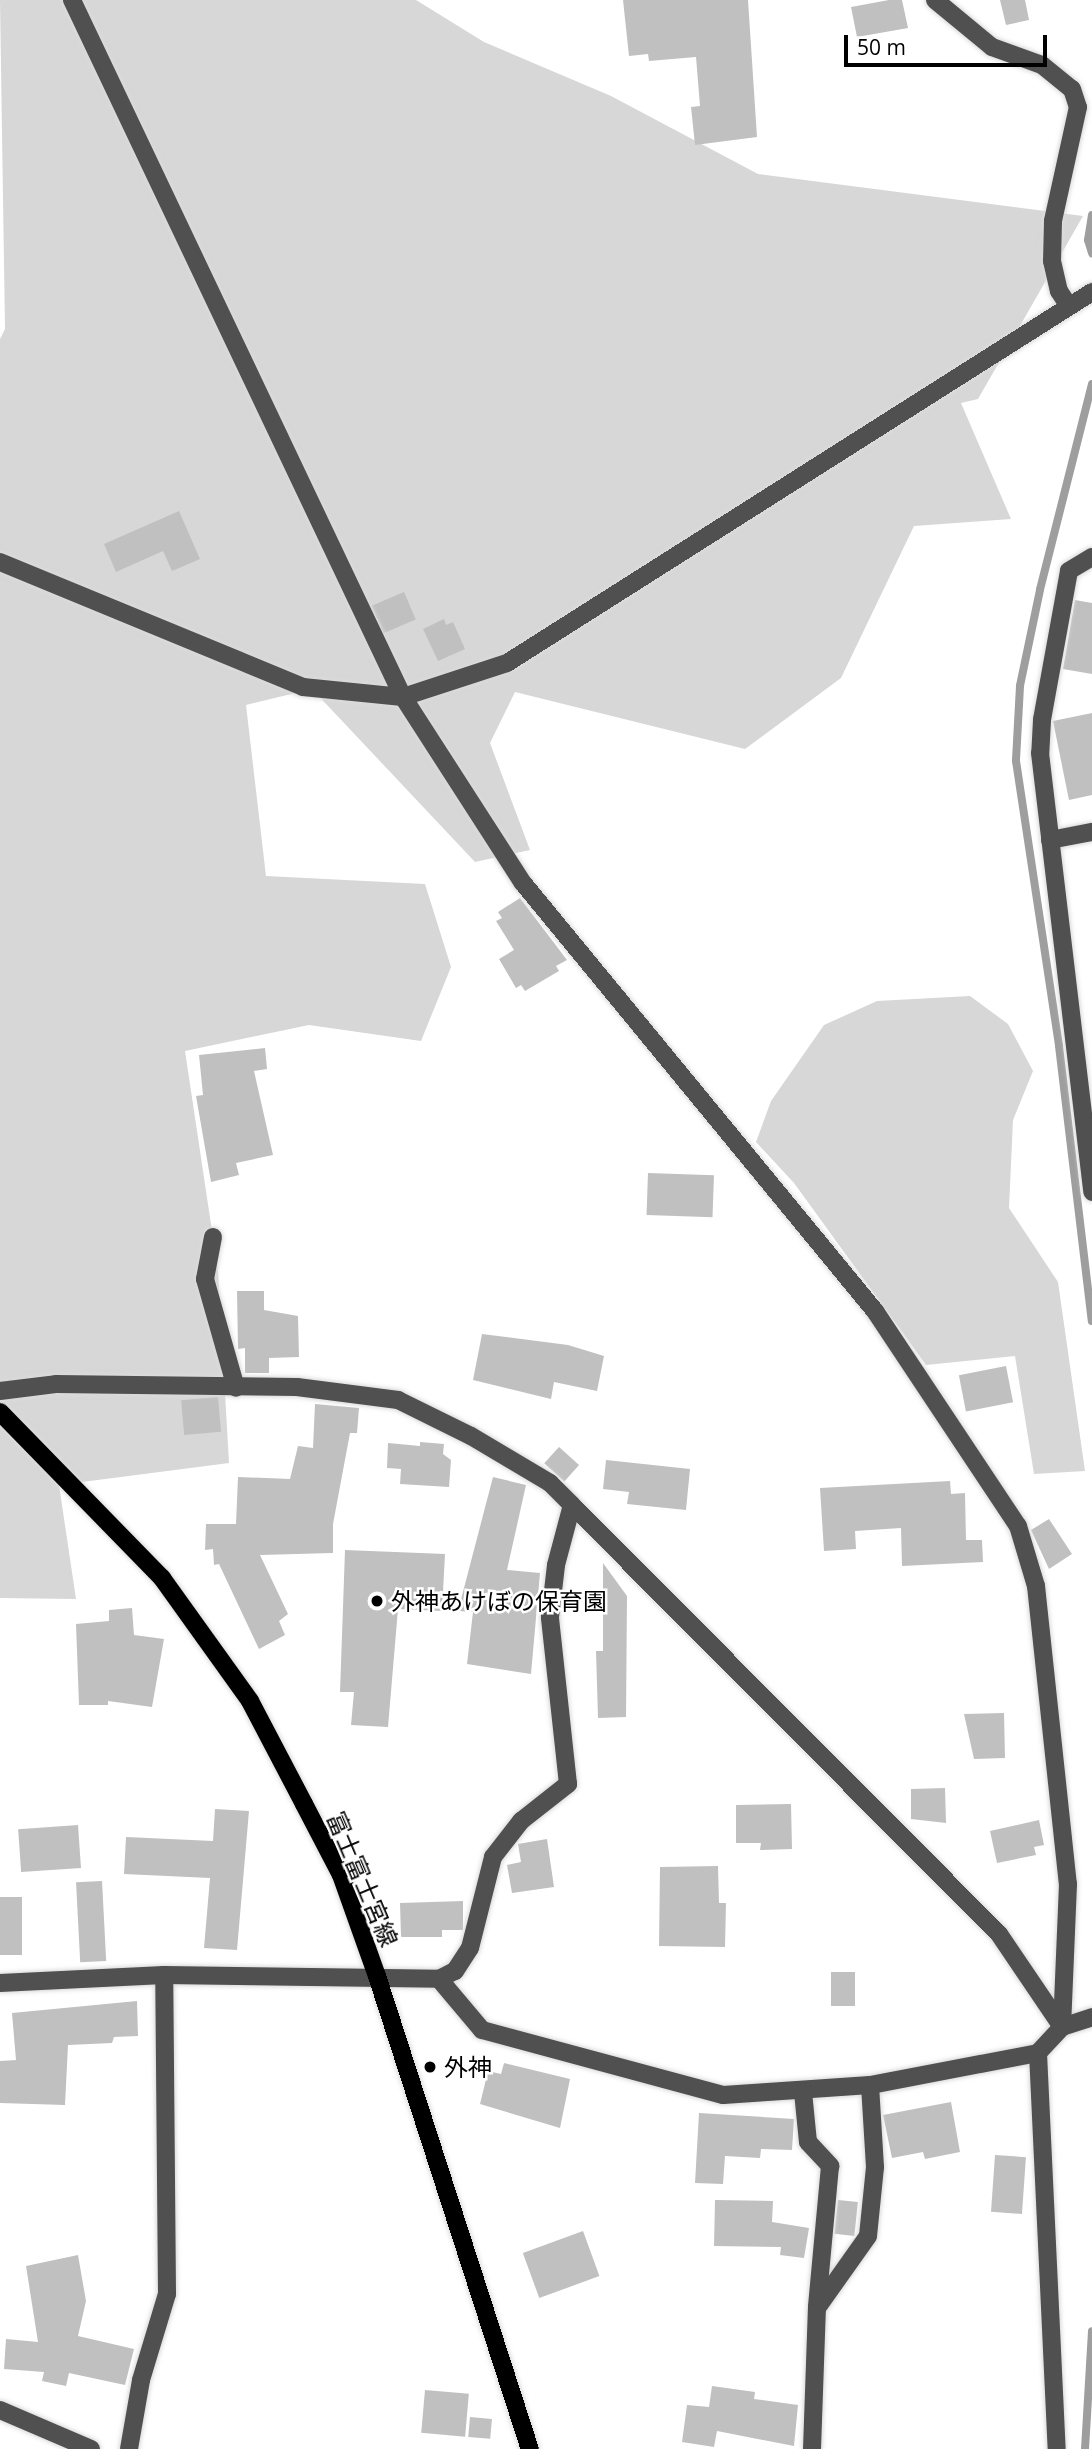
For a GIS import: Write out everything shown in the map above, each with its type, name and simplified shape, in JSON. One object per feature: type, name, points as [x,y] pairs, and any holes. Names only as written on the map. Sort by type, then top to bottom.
[{"type":"main road","name":"富士富士宮線","points":[[0,1412],[152,1567],[220,1656],[250,1701],[341,1875],[377,1976],[530,2449]]},
{"type":"street","points":[[72,0],[403,697],[523,883],[875,1311],[1018,1526],[1036,1586],[1068,1884],[1062,2027]]},
{"type":"street","points":[[935,0],[992,47],[1042,65],[1072,89],[1078,107],[1053,221],[1052,261],[1059,291],[1068,305]]},
{"type":"street","points":[[0,562],[303,687],[403,697],[507,663],[1092,292]]},
{"type":"street","points":[[1092,557],[1069,571],[1042,720],[1040,753],[1087,1109],[1092,1192]]},
{"type":"street","points":[[1051,840],[1092,832]]},
{"type":"street","points":[[213,1237],[205,1279],[236,1388]]},
{"type":"street","points":[[0,1391],[56,1384],[297,1387],[398,1401],[471,1436],[550,1483],[999,1934],[1062,2027]]},
{"type":"street","points":[[0,1983],[164,1975],[439,1979],[455,1971],[470,1948],[494,1857],[521,1821],[568,1784],[550,1617],[556,1565],[572,1505]]},
{"type":"street","points":[[129,2449],[141,2380],[167,2294],[164,1975]]},
{"type":"street","points":[[439,1979],[482,2030],[723,2095],[803,2092],[870,2085],[1038,2053],[1062,2027],[1092,2017]]},
{"type":"street","points":[[1038,2053],[1057,2449]]},
{"type":"street","points":[[817,2308],[868,2236],[875,2167],[870,2085]]},
{"type":"street","points":[[803,2092],[808,2142],[830,2166],[817,2308],[811,2449]]},
{"type":"street","points":[[0,2410],[91,2449]]},
{"type":"shaded area","points":[[0,0],[416,0],[484,42],[611,96],[758,174],[1083,216],[978,399],[961,403],[1011,519],[914,526],[841,678],[745,749],[515,692],[490,743],[530,850],[475,862],[312,689],[246,705],[266,876],[425,884],[451,967],[421,1041],[309,1025],[185,1051],[218,1271],[229,1463],[59,1485],[76,1599],[0,1598],[0,339],[5,329]]},
{"type":"shaded area","points":[[970,996],[1008,1024],[1033,1071],[1013,1120],[1009,1208],[1058,1282],[1085,1471],[1034,1474],[1015,1356],[926,1365],[794,1183],[756,1142],[771,1101],[824,1025],[877,1001]]},
{"type":"building","points":[[623,0],[748,0],[757,137],[695,145],[691,107],[700,106],[696,57],[649,61],[648,54],[629,56]]},
{"type":"building","points":[[902,0],[908,28],[857,37],[851,7]]},
{"type":"building","points":[[1000,0],[1025,0],[1029,20],[1006,25]]},
{"type":"building","points":[[179,511],[200,559],[172,571],[163,551],[116,572],[104,544]]},
{"type":"building","points":[[404,592],[416,620],[384,633],[372,606]]},
{"type":"building","points":[[1075,600],[1092,603],[1092,674],[1063,669]]},
{"type":"building","points":[[444,619],[446,625],[453,622],[465,649],[438,661],[423,629]]},
{"type":"building","points":[[1092,713],[1092,795],[1069,800],[1053,721]]},
{"type":"building","points":[[520,898],[567,960],[556,966],[559,971],[525,991],[521,985],[516,988],[499,959],[514,950],[496,921],[502,918],[498,912]]},
{"type":"building","points":[[265,1048],[267,1069],[254,1071],[273,1155],[236,1163],[239,1175],[211,1182],[196,1096],[203,1095],[199,1055]]},
{"type":"building","points":[[648,1173],[714,1175],[712,1217],[647,1215]]},
{"type":"building","points":[[237,1291],[264,1291],[264,1310],[298,1316],[299,1357],[269,1358],[269,1373],[245,1373],[245,1348],[238,1349]]},
{"type":"building","points":[[482,1334],[568,1345],[604,1356],[597,1391],[554,1382],[551,1399],[473,1380]]},
{"type":"building","points":[[1006,1366],[1013,1402],[966,1411],[959,1375]]},
{"type":"building","points":[[218,1397],[221,1432],[184,1435],[181,1400]]},
{"type":"building","points":[[315,1404],[359,1408],[357,1433],[350,1433],[333,1524],[333,1553],[260,1555],[288,1614],[279,1621],[285,1635],[259,1649],[219,1564],[214,1565],[213,1549],[205,1550],[206,1524],[236,1524],[238,1477],[290,1479],[298,1446],[313,1448]]},
{"type":"building","points":[[420,1442],[444,1444],[443,1454],[451,1460],[449,1487],[400,1484],[401,1469],[387,1468],[388,1443],[420,1446]]},
{"type":"building","points":[[559,1447],[579,1465],[564,1481],[544,1463]]},
{"type":"building","points":[[606,1460],[690,1469],[686,1510],[627,1504],[629,1492],[603,1489]]},
{"type":"building","points":[[493,1477],[526,1485],[507,1570],[540,1573],[531,1674],[467,1664],[473,1612],[458,1611]]},
{"type":"building","points":[[950,1481],[951,1494],[965,1493],[966,1540],[982,1540],[983,1562],[902,1566],[901,1528],[855,1531],[856,1549],[824,1551],[820,1488]]},
{"type":"building","points":[[1049,1519],[1072,1554],[1049,1569],[1031,1530]]},
{"type":"building","points":[[345,1550],[445,1554],[442,1611],[398,1609],[388,1727],[351,1725],[354,1692],[340,1692]]},
{"type":"building","points":[[603,1563],[627,1596],[626,1717],[598,1718],[596,1651],[603,1651]]},
{"type":"building","points":[[132,1608],[134,1635],[164,1639],[152,1707],[108,1701],[108,1705],[79,1705],[76,1624],[109,1621],[109,1610]]},
{"type":"building","points":[[1004,1713],[1005,1758],[974,1759],[964,1714]]},
{"type":"building","points":[[945,1788],[946,1823],[911,1819],[911,1789]]},
{"type":"building","points":[[791,1804],[792,1849],[760,1850],[761,1843],[736,1843],[736,1805]]},
{"type":"building","points":[[215,1809],[249,1811],[237,1950],[204,1948],[210,1878],[124,1874],[126,1837],[213,1841]]},
{"type":"building","points":[[1039,1820],[1044,1845],[1034,1847],[1036,1855],[997,1863],[990,1831]]},
{"type":"building","points":[[78,1825],[81,1868],[21,1872],[18,1829]]},
{"type":"building","points":[[547,1839],[554,1887],[512,1893],[507,1865],[521,1862],[518,1844]]},
{"type":"building","points":[[718,1866],[719,1903],[726,1903],[725,1947],[659,1946],[660,1867]]},
{"type":"building","points":[[102,1881],[106,1961],[80,1962],[76,1882]]},
{"type":"building","points":[[0,1897],[22,1897],[22,1955],[0,1955]]},
{"type":"building","points":[[463,1901],[463,1930],[442,1930],[442,1937],[401,1937],[400,1903]]},
{"type":"building","points":[[831,1972],[855,1972],[855,2006],[831,2006]]},
{"type":"building","points":[[137,2001],[138,2036],[114,2037],[112,2043],[68,2045],[65,2105],[0,2103],[0,2061],[16,2060],[12,2013]]},
{"type":"building","points":[[504,2063],[570,2079],[560,2128],[480,2104],[488,2071],[501,2074]]},
{"type":"building","points":[[951,2102],[960,2152],[925,2159],[923,2152],[892,2158],[883,2115]]},
{"type":"building","points":[[699,2113],[794,2119],[792,2150],[761,2149],[760,2158],[725,2156],[723,2184],[695,2183]]},
{"type":"building","points":[[995,2155],[1026,2157],[1022,2214],[991,2212]]},
{"type":"building","points":[[715,2200],[773,2201],[772,2222],[809,2228],[804,2258],[780,2255],[781,2247],[714,2246]]},
{"type":"building","points":[[838,2200],[858,2202],[854,2236],[834,2234]]},
{"type":"building","points":[[583,2231],[599,2276],[539,2298],[523,2253]]},
{"type":"building","points":[[78,2255],[86,2301],[78,2336],[134,2349],[125,2385],[69,2373],[66,2386],[42,2381],[44,2372],[4,2369],[6,2339],[38,2342],[26,2266]]},
{"type":"building","points":[[712,2386],[755,2392],[754,2399],[798,2405],[794,2446],[717,2431],[714,2447],[682,2442],[687,2405],[709,2407]]},
{"type":"building","points":[[425,2390],[469,2394],[465,2437],[421,2433]]},
{"type":"building","points":[[470,2417],[492,2419],[490,2439],[468,2437]]},
{"type":"waterway","points":[[1092,215],[1088,240],[1092,253]]},
{"type":"waterway","points":[[1092,384],[1040,590],[1020,686],[1016,761],[1059,1046],[1092,1321]]},
{"type":"waterway","points":[[1085,2449],[1092,2331]]},
{"type":"place","name":"外神あけぼの保育園","points":[[377,1601]]},
{"type":"place","name":"外神","points":[[430,2067]]}]
